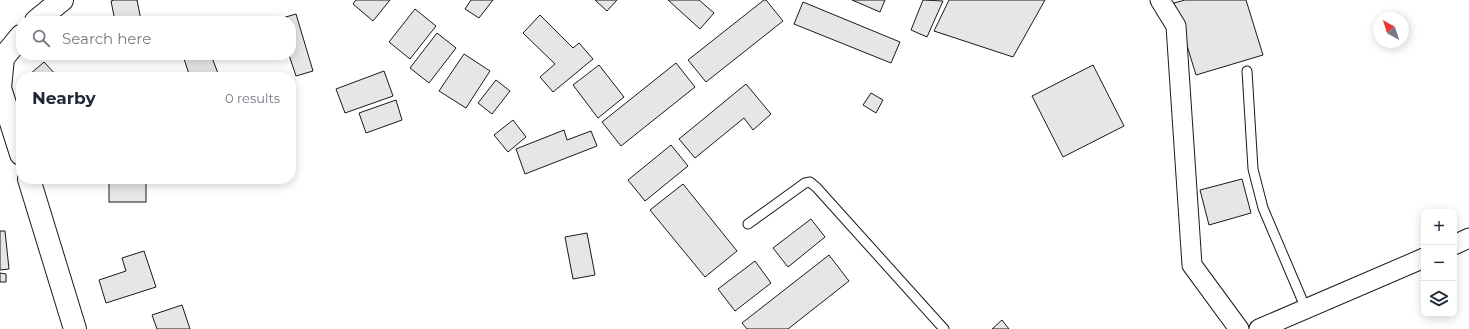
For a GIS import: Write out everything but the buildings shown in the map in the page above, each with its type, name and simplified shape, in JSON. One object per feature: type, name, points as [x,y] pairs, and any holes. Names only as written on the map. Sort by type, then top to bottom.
[{"type":"street","points":[[42,16],[62,0]]},
{"type":"street","points":[[1160,0],[1176,26],[1192,265],[1239,329]]},
{"type":"street","points":[[16,42],[2,58],[0,88],[16,138]]},
{"type":"street","points":[[31,184],[76,329]]},
{"type":"street","points":[[1457,244],[1469,238]]},
{"type":"street","points":[[1259,329],[1421,259]]},
{"type":"lane","points":[[1247,71],[1253,169],[1263,208],[1306,309]]},
{"type":"lane","points":[[748,224],[805,183],[810,182],[944,329]]}]
